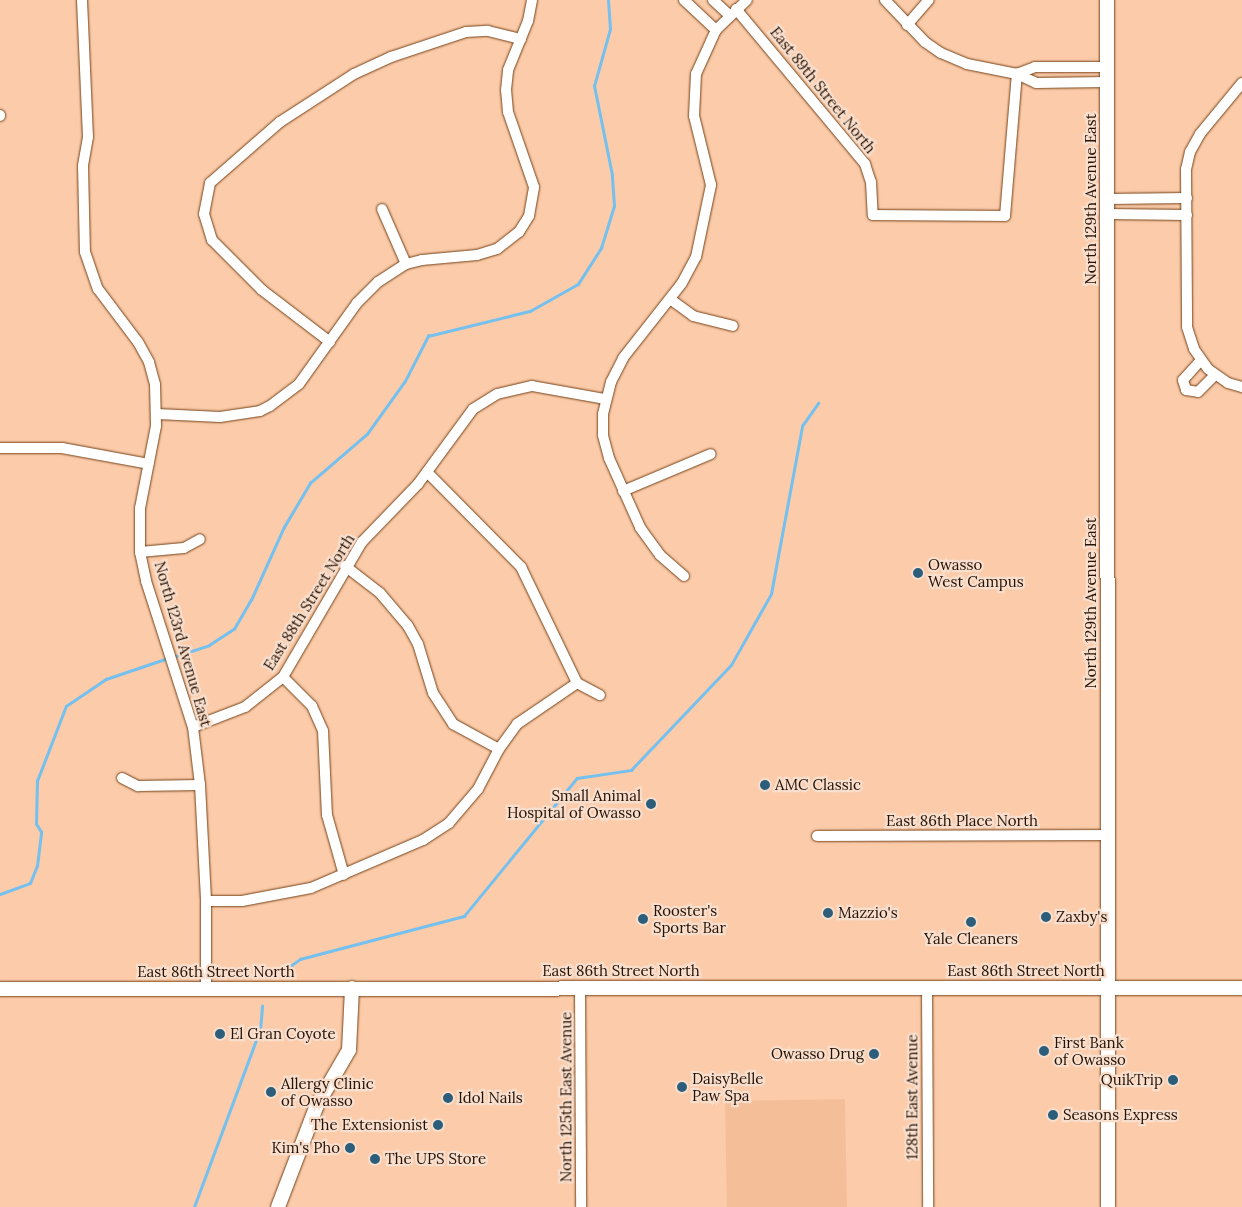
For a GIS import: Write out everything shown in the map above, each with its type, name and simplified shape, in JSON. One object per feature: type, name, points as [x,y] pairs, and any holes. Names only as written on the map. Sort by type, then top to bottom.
[{"type":"main road","name":"North 129th Avenue East","points":[[1107,0],[1108,1207]]},
{"type":"main road","name":"East 86th Street North","points":[[0,988],[1242,988]]},
{"type":"main road","points":[[278,1207],[317,1105],[349,1050],[352,988]]},
{"type":"street","name":"North 123rd Avenue East","points":[[82,0],[88,136],[83,166],[85,252],[98,289],[138,342],[149,362],[155,384],[157,414],[140,508],[140,552],[172,665],[193,727],[200,785],[206,901],[206,989]]},
{"type":"street","points":[[157,414],[220,417],[260,411],[299,384],[367,292],[406,264],[497,249],[519,232],[532,205],[532,176],[506,100],[508,70],[521,39],[532,0]]},
{"type":"street","points":[[684,0],[716,30]]},
{"type":"street","points":[[713,0],[733,12]]},
{"type":"street","points":[[684,576],[653,546],[623,491],[604,444],[605,399],[623,358],[670,299],[696,258],[710,195],[709,171],[696,132],[693,101],[700,61],[716,30],[746,0]]},
{"type":"street","points":[[885,0],[907,26],[941,53],[997,73],[1017,74],[1036,83],[1107,82]]},
{"type":"street","points":[[907,26],[929,0]]},
{"type":"street","name":"East 89th Street North","points":[[733,12],[865,164],[870,182],[874,215],[1005,216],[1017,74]]},
{"type":"street","points":[[330,342],[262,290],[223,254],[206,228],[204,214],[205,196],[220,172],[280,122],[354,74],[391,57],[466,32],[480,30],[521,39]]},
{"type":"street","points":[[1017,74],[1035,67],[1107,67]]},
{"type":"street","points":[[1242,83],[1200,134],[1190,152],[1186,169],[1187,327],[1201,360],[1211,372],[1242,387]]},
{"type":"street","points":[[1108,199],[1187,198]]},
{"type":"street","points":[[382,209],[406,264]]},
{"type":"street","points":[[1108,214],[1187,214]]},
{"type":"street","points":[[670,299],[693,316],[733,326]]},
{"type":"street","points":[[1201,360],[1183,380],[1186,390],[1199,392],[1211,372]]},
{"type":"street","name":"East 88th Street North","points":[[193,727],[245,707],[283,677],[345,566],[362,542],[428,472],[463,419],[497,394],[532,386],[605,399]]},
{"type":"street","points":[[0,448],[62,448],[149,464]]},
{"type":"street","points":[[623,491],[711,454]]},
{"type":"street","points":[[428,472],[521,567],[577,683],[600,695]]},
{"type":"street","points":[[140,552],[184,548],[200,539]]},
{"type":"street","points":[[345,566],[380,593],[408,626],[418,644],[432,693],[453,724],[499,749]]},
{"type":"street","points":[[283,677],[312,706],[324,731],[327,815],[344,875]]},
{"type":"street","points":[[206,901],[286,894],[344,875],[409,848],[449,823],[478,790],[499,749],[512,729],[528,714],[577,683]]},
{"type":"street","points":[[122,778],[138,786],[200,785]]},
{"type":"street","name":"East 86th Place North","points":[[817,836],[1108,835]]},
{"type":"street","name":"North 125th East Avenue","points":[[580,987],[581,1207]]},
{"type":"street","name":"128th East Avenue","points":[[927,987],[928,1207]]},
{"type":"shaded area","points":[[845,1099],[847,1207],[727,1207],[725,1101]]},
{"type":"waterway","points":[[173,657],[209,645],[234,629],[251,600],[284,527],[310,483],[367,434],[405,381],[428,336],[530,311],[578,284],[601,248],[614,206],[612,175],[594,86],[610,29],[608,0]]},
{"type":"waterway","points":[[283,971],[300,959],[464,916],[577,778],[631,770],[731,665],[771,594],[802,426],[818,403]]},
{"type":"waterway","points":[[0,894],[30,883],[37,866],[41,832],[36,824],[37,781],[66,706],[106,679],[168,658]]},
{"type":"waterway","points":[[194,1207],[260,1030],[262,1006]]},
{"type":"place","name":"Owasso West Campus","points":[[918,573]]},
{"type":"place","name":"AMC Classic","points":[[765,785]]},
{"type":"place","name":"Small Animal Hospital of Owasso","points":[[651,804]]},
{"type":"place","name":"Mazzio's","points":[[828,913]]},
{"type":"place","name":"Zaxby's","points":[[1046,917]]},
{"type":"place","name":"Rooster's Sports Bar","points":[[643,919]]},
{"type":"place","name":"Yale Cleaners","points":[[971,922]]},
{"type":"place","name":"El Gran Coyote","points":[[220,1034]]},
{"type":"place","name":"First Bank of Owasso","points":[[1044,1051]]},
{"type":"place","name":"Owasso Drug","points":[[874,1054]]},
{"type":"place","name":"QuikTrip","points":[[1173,1080]]},
{"type":"place","name":"DaisyBelle Paw Spa","points":[[682,1087]]},
{"type":"place","name":"Allergy Clinic of Owasso","points":[[271,1092]]},
{"type":"place","name":"Idol Nails","points":[[448,1098]]},
{"type":"place","name":"Seasons Express","points":[[1053,1115]]},
{"type":"place","name":"The Extensionist","points":[[438,1125]]},
{"type":"place","name":"Kim's Pho","points":[[350,1148]]},
{"type":"place","name":"The UPS Store","points":[[375,1159]]}]
